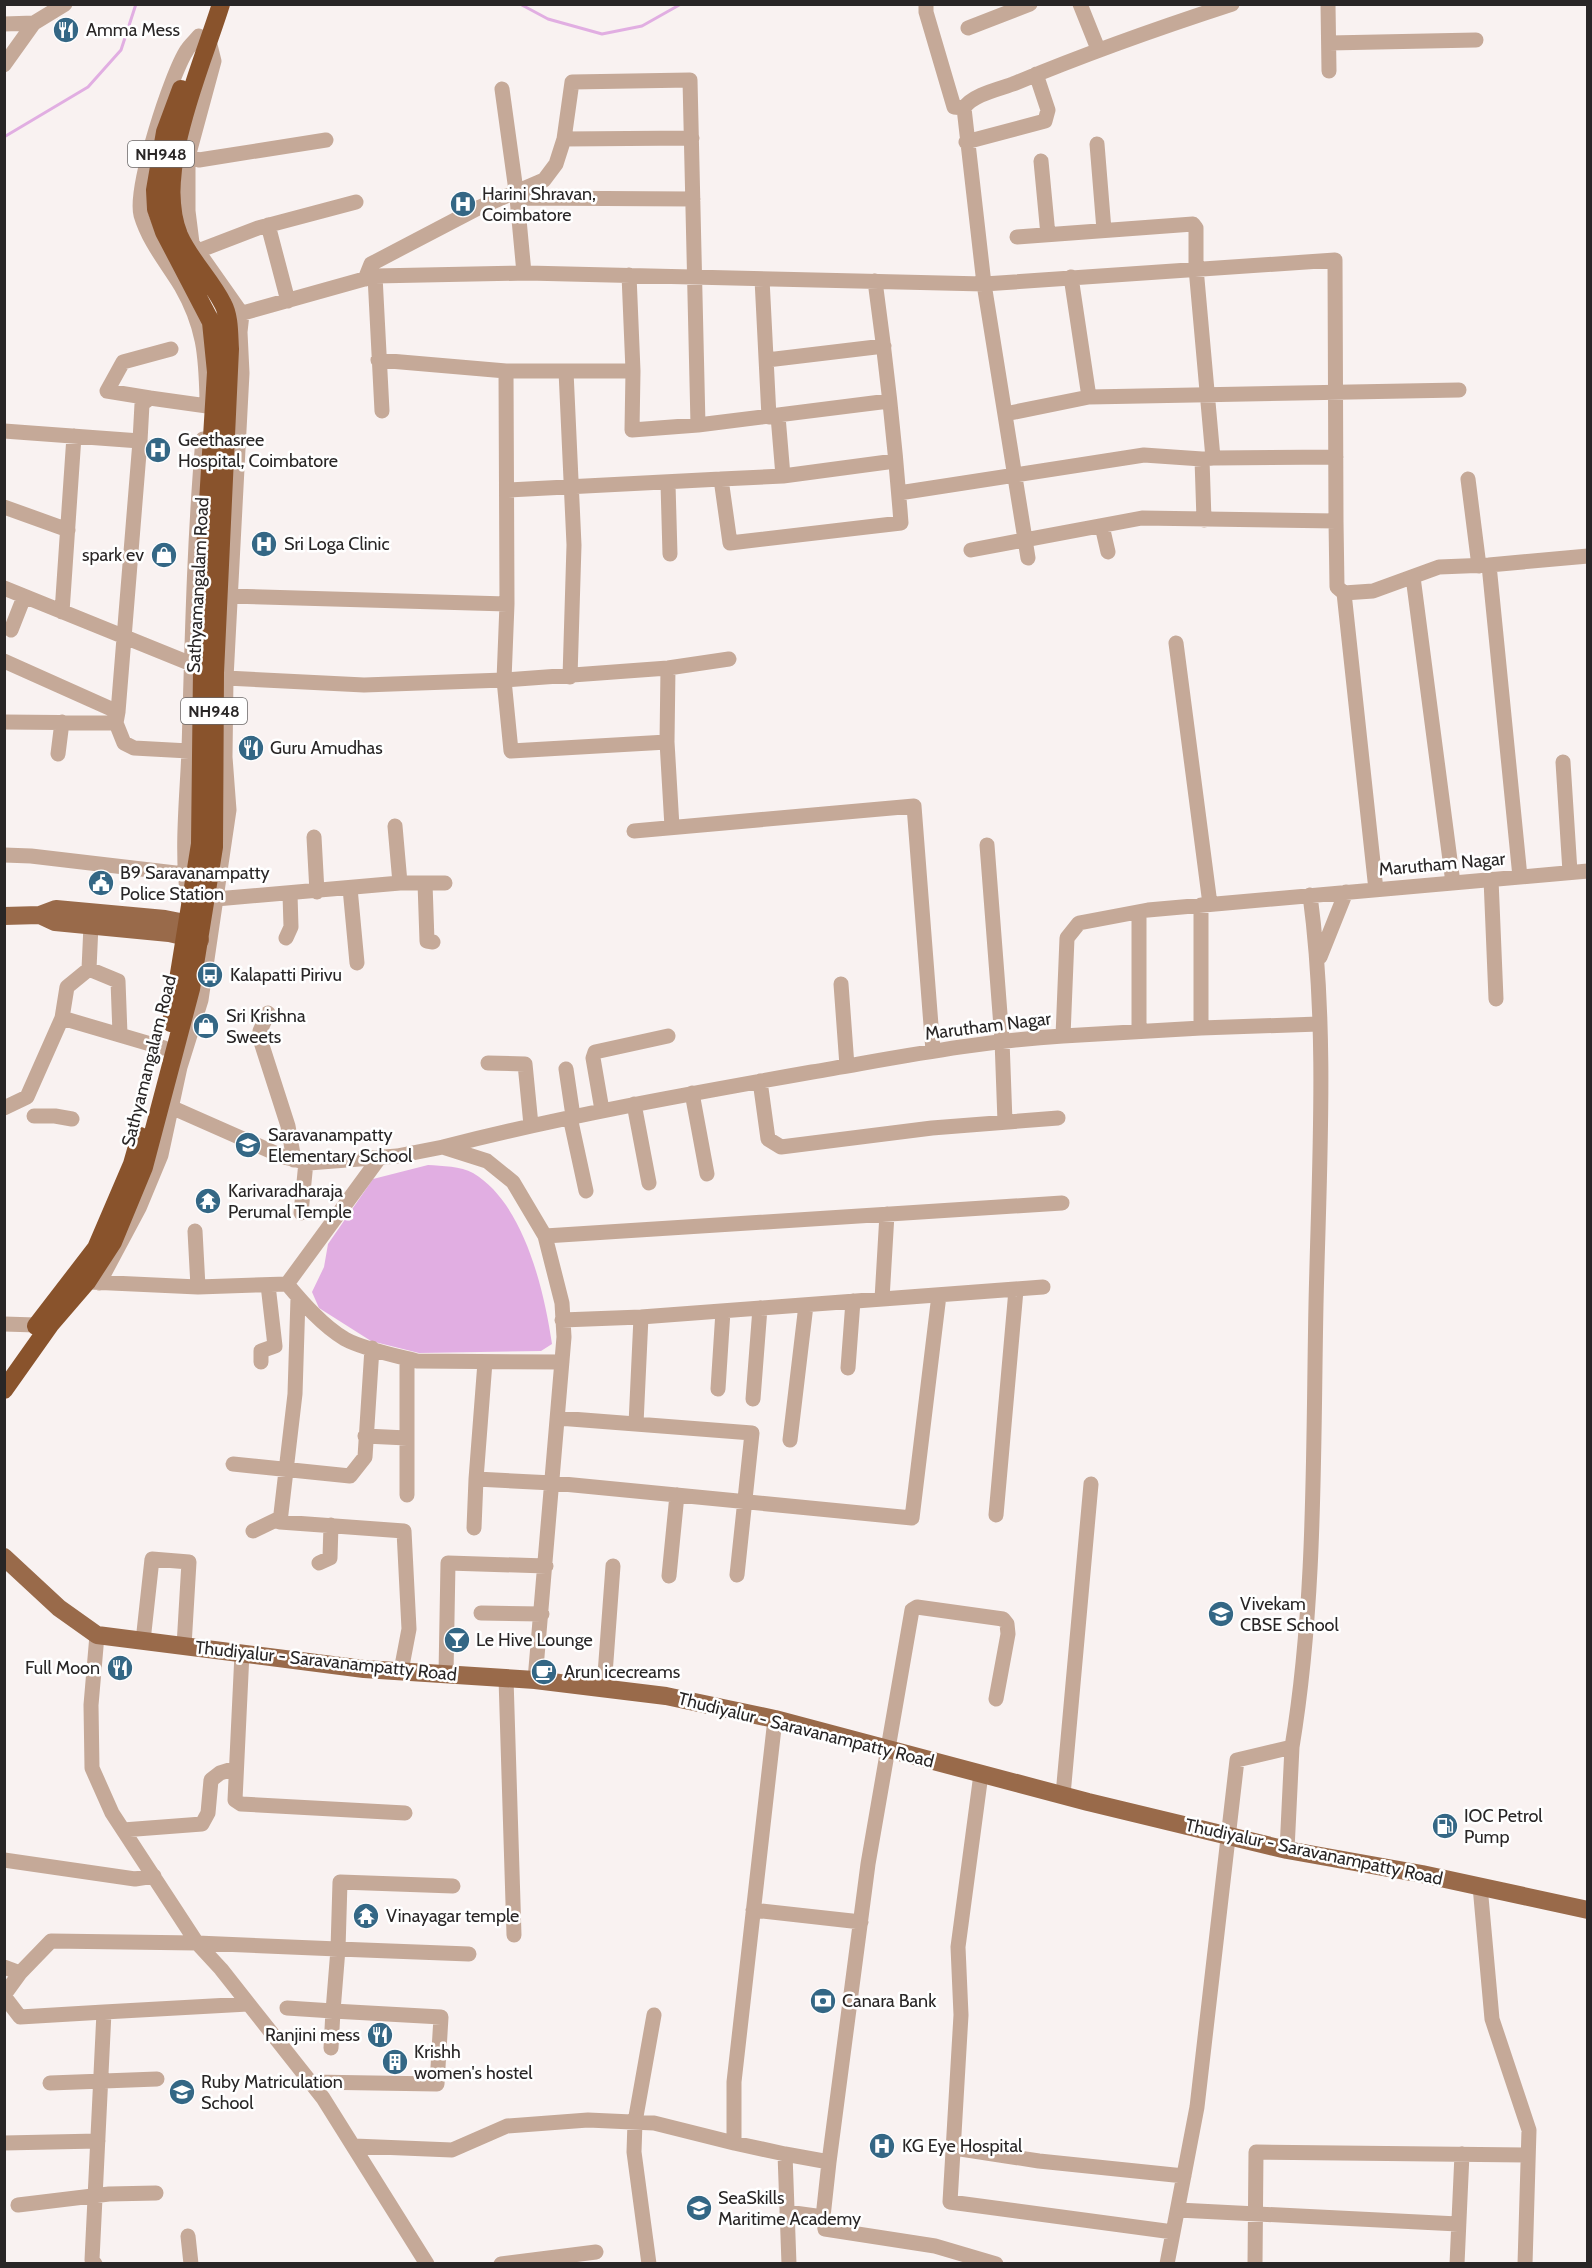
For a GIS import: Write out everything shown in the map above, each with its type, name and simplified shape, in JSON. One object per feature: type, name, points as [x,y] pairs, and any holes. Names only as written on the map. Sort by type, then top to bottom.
[{"type":"highway","name":"NH948","points":[[204,39],[209,4]]},
{"type":"highway","name":"Sathyamangalam Road","points":[[4,1390],[50,1325],[93,1282],[113,1242],[140,1177],[165,1104],[191,989],[193,928],[214,847],[208,670],[230,349],[224,306],[178,233],[174,212],[175,161],[181,130],[204,39],[221,4]]},
{"type":"highway","name":"NH948","points":[[4,1368],[96,1248],[132,1164],[193,928]]},
{"type":"main road","points":[[4,916],[40,915],[56,909],[193,928]]},
{"type":"main road","points":[[40,915],[55,922],[90,925],[193,928]]},
{"type":"main road","name":"Thudiyalur - Saravanampatty Road","points":[[4,1557],[59,1608],[97,1635],[401,1671],[535,1680],[666,1696],[776,1719],[981,1774],[1287,1850],[1480,1886],[1587,1910]]},
{"type":"street","points":[[4,65],[34,23],[64,4]]},
{"type":"street","points":[[926,4],[926,12],[954,107],[964,108]]},
{"type":"street","points":[[968,28],[1030,4]]},
{"type":"street","points":[[1080,4],[1098,49]]},
{"type":"street","points":[[1028,558],[984,284],[966,142],[964,108],[966,103],[1098,49],[1232,4]]},
{"type":"street","points":[[1328,4],[1329,71]]},
{"type":"street","points":[[4,24],[34,23]]},
{"type":"street","points":[[193,928],[184,874],[189,751],[208,670],[228,596],[242,373],[240,332],[227,318],[198,251],[192,243],[188,211],[188,158],[214,61],[204,39],[186,51],[161,114],[138,203],[148,236],[180,285],[199,322],[205,348],[207,406],[193,579],[208,670],[225,757],[229,810],[201,1000],[180,1067],[165,1104],[300,1161]]},
{"type":"street","points":[[1329,43],[1476,40]]},
{"type":"street","points":[[966,142],[1045,121],[1048,110],[1036,74]]},
{"type":"street","points":[[382,411],[370,278],[371,264],[478,207],[517,196],[549,174],[556,164],[564,139],[572,82],[690,80],[698,425]]},
{"type":"street","points":[[502,89],[517,196],[524,273]]},
{"type":"street","points":[[564,139],[692,138]]},
{"type":"street","points":[[188,158],[199,160],[326,140]]},
{"type":"street","points":[[1097,144],[1104,231]]},
{"type":"street","points":[[1041,161],[1048,235]]},
{"type":"street","points":[[517,196],[693,199]]},
{"type":"street","points":[[198,251],[268,225],[356,202]]},
{"type":"street","points":[[1017,237],[1193,224],[1196,228],[1196,268],[1207,395],[1208,459],[1204,520]]},
{"type":"street","points":[[268,225],[288,301]]},
{"type":"street","points":[[227,318],[370,278],[524,273],[984,284],[1335,260],[1337,587],[1344,592],[1373,591],[1439,567],[1587,556]]},
{"type":"street","points":[[628,275],[633,371],[632,430],[698,425],[889,401]]},
{"type":"street","points":[[1071,277],[1089,397]]},
{"type":"street","points":[[762,279],[767,360],[783,476]]},
{"type":"street","points":[[721,479],[730,543],[901,523],[884,346],[875,281]]},
{"type":"street","points":[[767,360],[884,346]]},
{"type":"street","points":[[171,349],[123,362],[107,391],[207,406]]},
{"type":"street","points":[[378,360],[506,371],[633,371]]},
{"type":"street","points":[[506,371],[508,490],[504,680],[511,751],[667,742]]},
{"type":"street","points":[[566,371],[574,545],[570,677]]},
{"type":"street","points":[[1005,414],[1089,397],[1459,390]]},
{"type":"street","points":[[150,398],[142,404],[117,717],[124,743],[134,748],[189,751]]},
{"type":"street","points":[[4,431],[140,441]]},
{"type":"street","points":[[62,612],[74,436]]},
{"type":"street","points":[[899,493],[1144,455],[1208,459],[1336,457]]},
{"type":"street","points":[[508,490],[668,484],[783,476],[895,460]]},
{"type":"street","points":[[1468,479],[1484,565],[1520,877]]},
{"type":"street","points":[[668,484],[670,554]]},
{"type":"street","points":[[4,507],[68,530]]},
{"type":"street","points":[[971,550],[1142,518],[1336,521]]},
{"type":"street","points":[[1102,525],[1108,552]]},
{"type":"street","points":[[1413,577],[1453,883]]},
{"type":"street","points":[[4,588],[208,670],[364,685],[570,677],[668,668],[729,659]]},
{"type":"street","points":[[1344,592],[1376,890]]},
{"type":"street","points":[[228,596],[507,604]]},
{"type":"street","points":[[11,630],[24,597]]},
{"type":"street","points":[[1176,643],[1206,905],[1201,1028]]},
{"type":"street","points":[[4,661],[117,717]]},
{"type":"street","points":[[668,668],[667,742],[672,827]]},
{"type":"street","points":[[4,722],[62,722],[117,717]]},
{"type":"street","points":[[58,754],[62,722]]},
{"type":"street","points":[[1563,762],[1570,872]]},
{"type":"street","points":[[634,831],[914,806],[933,1051]]},
{"type":"street","points":[[395,826],[400,883]]},
{"type":"street","points":[[314,837],[317,892]]},
{"type":"street","points":[[987,845],[1002,1040],[1005,1122]]},
{"type":"street","points":[[4,855],[43,857],[184,874]]},
{"type":"street","name":"Marutham Nagar","points":[[300,1161],[380,1157],[442,1147],[572,1116],[692,1093],[1002,1040],[1063,1036],[1067,938],[1079,922],[1138,912],[1206,905],[1587,871]]},
{"type":"street","points":[[1491,879],[1496,999]]},
{"type":"street","points":[[216,899],[400,883],[445,883]]},
{"type":"street","points":[[425,883],[427,941],[433,942]]},
{"type":"street","points":[[350,888],[357,963]]},
{"type":"street","points":[[1319,960],[1346,892]]},
{"type":"street","points":[[286,938],[291,927],[290,894]]},
{"type":"street","points":[[1287,1850],[1292,1748],[1303,1684],[1311,1533],[1319,1161],[1319,960],[1310,896]]},
{"type":"street","points":[[1138,912],[1139,1031]]},
{"type":"street","points":[[4,1108],[27,1097],[62,1018],[67,987],[89,969],[90,925]]},
{"type":"street","points":[[89,969],[118,981],[120,1034]]},
{"type":"street","points":[[841,984],[847,1066]]},
{"type":"street","points":[[268,1013],[260,1031],[260,1039],[300,1161],[301,1213]]},
{"type":"street","points":[[62,1018],[164,1047]]},
{"type":"street","points":[[1063,1036],[1319,1024]]},
{"type":"street","points":[[602,1110],[593,1058],[595,1052],[668,1036]]},
{"type":"street","points":[[488,1063],[525,1064],[531,1125]]},
{"type":"street","points":[[566,1069],[586,1191]]},
{"type":"street","points":[[760,1081],[768,1139],[781,1147],[1058,1118]]},
{"type":"street","points":[[692,1093],[707,1174]]},
{"type":"street","points":[[27,1097],[35,1121],[55,1116],[72,1119]]},
{"type":"street","points":[[634,1104],[649,1183]]},
{"type":"street","points":[[442,1147],[487,1161],[513,1182],[545,1236],[562,1303],[562,1362],[558,1418],[535,1680]]},
{"type":"street","points":[[287,1284],[380,1157]]},
{"type":"street","points":[[545,1236],[1062,1203]]},
{"type":"street","points":[[882,1299],[887,1214]]},
{"type":"street","points":[[195,1231],[198,1287]]},
{"type":"street","points":[[93,1282],[198,1287],[287,1284]]},
{"type":"street","points":[[287,1284],[298,1298],[346,1339],[407,1359],[562,1362]]},
{"type":"street","points":[[261,1362],[261,1351],[275,1346],[268,1285]]},
{"type":"street","points":[[562,1320],[641,1317],[1043,1287]]},
{"type":"street","points":[[996,1515],[1016,1290]]},
{"type":"street","points":[[476,1479],[553,1483],[912,1518],[939,1295]]},
{"type":"street","points":[[298,1298],[295,1394],[280,1521],[404,1531],[409,1629],[401,1671]]},
{"type":"street","points":[[848,1368],[853,1301]]},
{"type":"street","points":[[790,1440],[806,1305]]},
{"type":"street","points":[[753,1399],[760,1308]]},
{"type":"street","points":[[718,1389],[723,1311]]},
{"type":"street","points":[[636,1424],[641,1317]]},
{"type":"street","points":[[4,1324],[36,1325]]},
{"type":"street","points":[[233,1464],[350,1476],[365,1457],[372,1348]]},
{"type":"street","points":[[407,1359],[408,1495]]},
{"type":"street","points":[[474,1528],[485,1362]]},
{"type":"street","points":[[558,1418],[752,1433],[737,1575]]},
{"type":"street","points":[[365,1436],[407,1438]]},
{"type":"street","points":[[1063,1795],[1091,1484]]},
{"type":"street","points":[[669,1576],[677,1495]]},
{"type":"street","points":[[253,1531],[280,1518]]},
{"type":"street","points":[[319,1563],[330,1558],[330,1526]]},
{"type":"street","points":[[144,1641],[152,1559],[189,1562],[184,1646]]},
{"type":"street","points":[[446,1674],[448,1563],[546,1566]]},
{"type":"street","points":[[604,1688],[613,1566]]},
{"type":"street","points":[[996,1699],[1008,1634],[1007,1624],[1003,1619],[916,1607],[909,1616],[890,1749],[861,1922],[823,2217],[825,2229],[935,2246],[996,2264]]},
{"type":"street","points":[[482,1613],[542,1614]]},
{"type":"street","points":[[97,1635],[91,1705],[92,1768],[123,1830],[197,1942],[311,2082],[354,2146],[427,2264]]},
{"type":"street","points":[[242,1653],[235,1800],[241,1804],[405,1813]]},
{"type":"street","points":[[506,1678],[514,1935]]},
{"type":"street","points":[[734,2143],[734,2082],[776,1719]]},
{"type":"street","points":[[1167,2264],[1197,2108],[1226,1835],[1237,1760],[1292,1748]]},
{"type":"street","points":[[123,1830],[202,1824],[208,1814],[211,1780],[220,1773],[236,1768]]},
{"type":"street","points":[[981,1774],[958,1947],[961,2015],[950,2202],[1173,2232]]},
{"type":"street","points":[[4,1860],[135,1879],[154,1876]]},
{"type":"street","points":[[331,2048],[340,1882],[453,1886]]},
{"type":"street","points":[[1480,1886],[1492,2019],[1528,2130],[1525,2264]]},
{"type":"street","points":[[753,1910],[861,1922]]},
{"type":"street","points":[[248,2004],[20,2017],[4,1995],[20,1973],[51,1941],[197,1942],[469,1954]]},
{"type":"street","points":[[4,1967],[20,1973]]},
{"type":"street","points":[[287,2008],[441,2016],[437,2084],[311,2082]]},
{"type":"street","points":[[92,2262],[104,2012]]},
{"type":"street","points":[[649,2264],[634,2152],[635,2122],[654,2015]]},
{"type":"street","points":[[50,2083],[156,2079]]},
{"type":"street","points":[[354,2146],[452,2150],[507,2126],[588,2120],[654,2123],[734,2143],[829,2162]]},
{"type":"street","points":[[4,2143],[98,2141]]},
{"type":"street","points":[[954,2148],[1039,2161],[1184,2176]]},
{"type":"street","points":[[1255,2264],[1256,2151],[1528,2155]]},
{"type":"street","points":[[785,2154],[789,2264]]},
{"type":"street","points":[[1457,2264],[1462,2154]]},
{"type":"street","points":[[18,2205],[95,2196],[156,2193]]},
{"type":"street","points":[[1178,2210],[1256,2216],[1458,2224]]},
{"type":"street","points":[[787,2211],[823,2217]]},
{"type":"street","points":[[188,2236],[191,2264]]},
{"type":"street","points":[[501,2264],[596,2252]]},
{"type":"shaded area","points":[[428,1165],[457,1168],[473,1173],[491,1187],[506,1205],[529,1250],[537,1274],[552,1344],[541,1351],[419,1353],[371,1341],[319,1308],[312,1292],[324,1267],[328,1244],[373,1179]]},
{"type":"waterway","points":[[4,137],[88,87],[121,50],[136,4]]},
{"type":"waterway","points":[[520,4],[548,19],[602,34],[642,26],[681,4]]},
{"type":"place","name":"Amma Mess","points":[[66,30]]},
{"type":"place","name":"Harini Shravan, Coimbatore","points":[[463,204]]},
{"type":"place","name":"Geethasree Hospital, Coimbatore","points":[[158,450]]},
{"type":"place","name":"Sri Loga Clinic","points":[[264,544]]},
{"type":"place","name":"spark ev","points":[[164,555]]},
{"type":"place","name":"Guru Amudhas","points":[[251,748]]},
{"type":"place","name":"B9 Saravanampatty Police Station","points":[[101,883]]},
{"type":"place","name":"Kalapatti Pirivu","points":[[210,975]]},
{"type":"place","name":"Sri Krishna Sweets","points":[[206,1026]]},
{"type":"place","name":"Saravanampatty Elementary School","points":[[248,1145]]},
{"type":"place","name":"Karivaradharaja Perumal Temple","points":[[208,1201]]},
{"type":"place","name":"Vivekam CBSE School","points":[[1221,1614]]},
{"type":"place","name":"Le Hive Lounge","points":[[457,1640]]},
{"type":"place","name":"Full Moon","points":[[120,1668]]},
{"type":"place","name":"Arun icecreams","points":[[544,1672]]},
{"type":"place","name":"IOC Petrol Pump","points":[[1445,1826]]},
{"type":"place","name":"Vinayagar temple","points":[[366,1916]]},
{"type":"place","name":"Canara Bank","points":[[823,2001]]},
{"type":"place","name":"Ranjini mess","points":[[380,2035]]},
{"type":"place","name":"Krishh women's hostel","points":[[395,2062]]},
{"type":"place","name":"Ruby Matriculation School","points":[[182,2092]]},
{"type":"place","name":"KG Eye Hospital","points":[[882,2146]]},
{"type":"place","name":"SeaSkills Maritime Academy","points":[[699,2208]]}]
